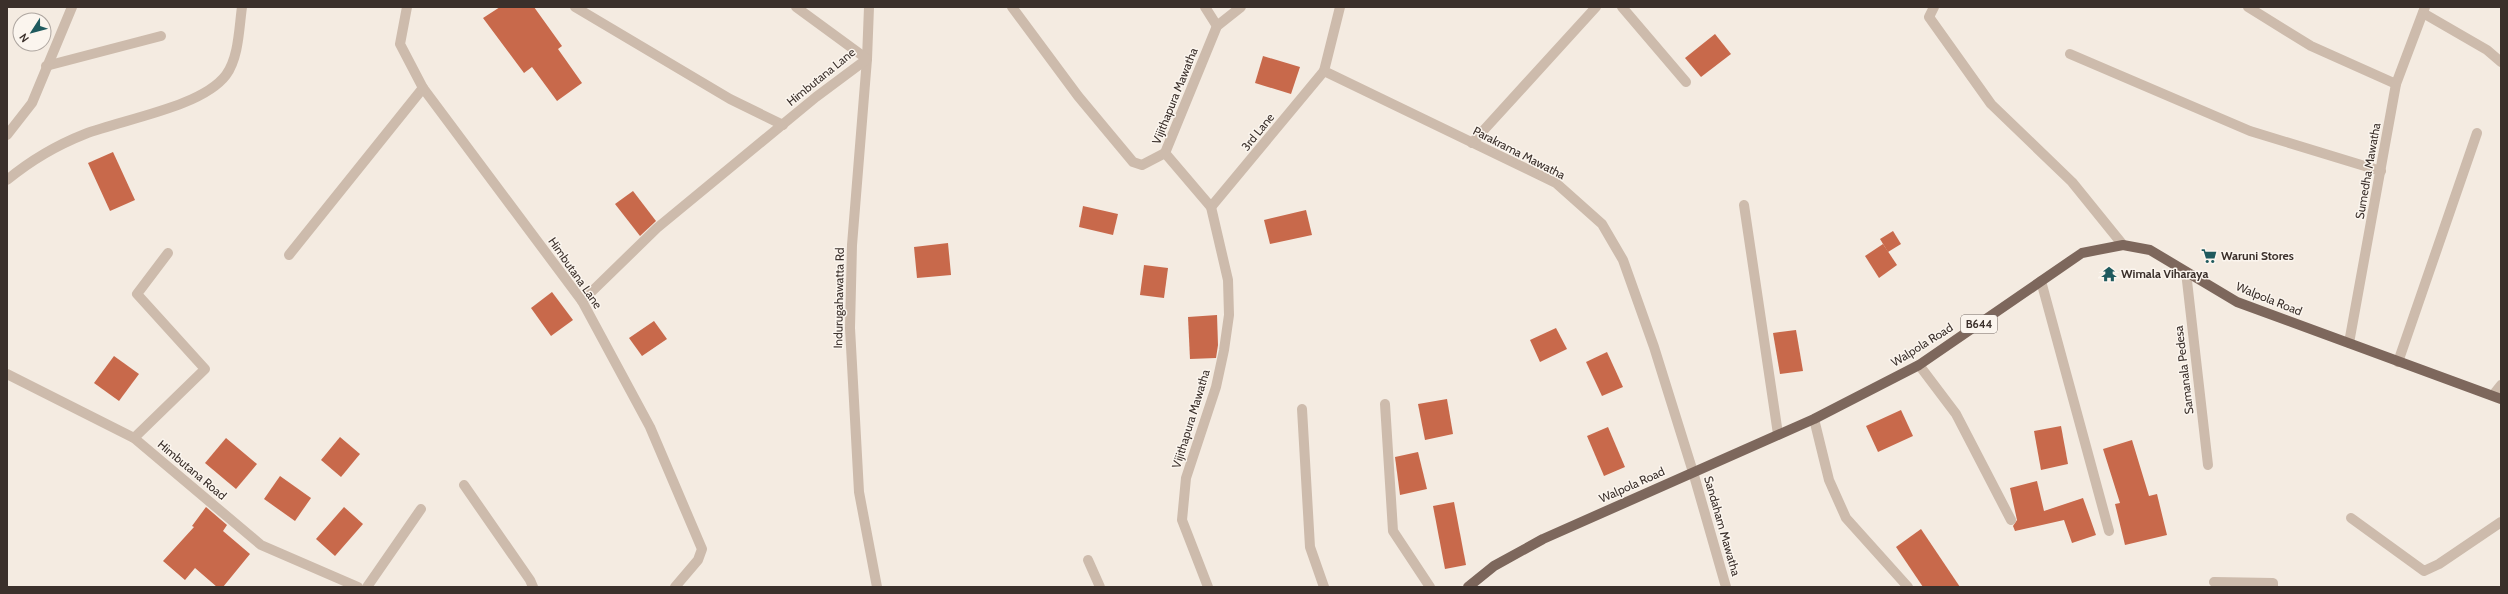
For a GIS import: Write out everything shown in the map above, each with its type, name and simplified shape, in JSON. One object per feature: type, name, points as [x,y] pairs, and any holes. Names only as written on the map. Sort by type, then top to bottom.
[{"type":"main road","name":"Walpola Road","points":[[1468,587],[1494,566],[1543,539],[1814,419],[1919,365],[2082,253],[2124,245],[2150,250],[2238,302],[2398,362],[2497,397]]},
{"type":"street","points":[[7,136],[32,103],[46,66],[72,7]]},
{"type":"street","points":[[7,180],[29,162],[85,134],[200,97],[226,75],[234,56],[242,7]]},
{"type":"street","name":"Himbutana Lane","points":[[407,7],[400,44],[423,88],[582,301],[650,428],[702,549],[698,560],[675,587]]},
{"type":"street","points":[[575,7],[730,99],[782,125]]},
{"type":"street","name":"Himbutana Lane","points":[[582,301],[657,228],[816,97],[867,59],[796,7]]},
{"type":"street","name":"Indurugahawatta Rd","points":[[869,7],[867,59],[852,245],[850,328],[859,492],[877,587]]},
{"type":"street","points":[[1012,7],[1078,96],[1133,162],[1142,165],[1165,153]]},
{"type":"street","points":[[1205,7],[1217,26]]},
{"type":"street","name":"Vijithapura Mawatha","points":[[1208,587],[1182,520],[1186,478],[1216,386],[1230,315],[1228,280],[1211,207],[1165,153],[1217,26],[1241,7]]},
{"type":"street","points":[[1324,72],[1340,7]]},
{"type":"street","points":[[1472,143],[1596,7]]},
{"type":"street","points":[[1622,7],[1686,82]]},
{"type":"street","points":[[1934,7],[1929,17],[1991,104],[2072,182],[2124,245]]},
{"type":"street","points":[[2248,7],[2311,46],[2396,84]]},
{"type":"street","points":[[2424,10],[2487,50],[2501,62]]},
{"type":"street","name":"Sumedha Mawatha","points":[[2349,343],[2382,171],[2396,84],[2424,10]]},
{"type":"street","points":[[46,66],[161,36]]},
{"type":"street","points":[[2070,54],[2250,130],[2382,171]]},
{"type":"street","name":"Parakrama Mawatha","points":[[1324,72],[1556,183],[1602,224],[1623,260],[1693,472]]},
{"type":"street","name":"3rd Lane","points":[[1211,207],[1324,72]]},
{"type":"street","points":[[289,255],[423,88]]},
{"type":"street","points":[[2398,362],[2477,133]]},
{"type":"street","points":[[1744,205],[1778,434]]},
{"type":"street","points":[[134,438],[205,369],[137,294],[168,253]]},
{"type":"street","name":"Samanala Pedesa","points":[[2186,272],[2208,465]]},
{"type":"street","points":[[2041,281],[2109,532]]},
{"type":"street","points":[[1919,365],[1956,414],[2011,520]]},
{"type":"street","name":"Himbutana Road","points":[[7,374],[134,438],[261,546],[358,587]]},
{"type":"street","points":[[2497,397],[2501,385]]},
{"type":"street","points":[[1386,404],[1393,531],[1430,587]]},
{"type":"street","points":[[1302,409],[1310,547],[1324,587]]},
{"type":"street","points":[[1814,419],[1829,480],[1846,518],[1908,587]]},
{"type":"street","name":"Sandaham Mawatha","points":[[1693,472],[1726,587]]},
{"type":"street","points":[[464,485],[530,580],[533,587]]},
{"type":"street","points":[[367,587],[421,509]]},
{"type":"street","points":[[2351,518],[2424,571],[2439,564],[2501,522]]},
{"type":"street","points":[[1088,560],[1100,587]]},
{"type":"street","points":[[2214,582],[2273,583],[2273,587]]},
{"type":"building","points":[[500,7],[534,7],[562,46],[558,49],[582,83],[557,101],[532,67],[524,73],[483,18]]},
{"type":"building","points":[[1715,34],[1731,54],[1701,77],[1685,58]]},
{"type":"building","points":[[1263,56],[1300,67],[1291,94],[1255,83]]},
{"type":"building","points":[[113,152],[135,200],[110,211],[88,163]]},
{"type":"building","points":[[633,191],[656,221],[640,236],[615,204]]},
{"type":"building","points":[[1083,206],[1118,214],[1113,235],[1079,227]]},
{"type":"building","points":[[1306,210],[1312,235],[1270,244],[1264,220]]},
{"type":"building","points":[[1893,231],[1901,244],[1888,252],[1880,239]]},
{"type":"building","points":[[948,243],[951,275],[917,278],[914,247]]},
{"type":"building","points":[[1883,244],[1897,265],[1879,278],[1865,256]]},
{"type":"building","points":[[1144,265],[1168,268],[1164,298],[1140,295]]},
{"type":"building","points":[[552,292],[573,320],[551,336],[531,308]]},
{"type":"building","points":[[1217,315],[1218,345],[1216,358],[1190,359],[1188,317]]},
{"type":"building","points":[[654,321],[667,339],[642,356],[629,338]]},
{"type":"building","points":[[1556,328],[1567,349],[1540,362],[1530,340]]},
{"type":"building","points":[[1796,330],[1803,371],[1780,374],[1773,333]]},
{"type":"building","points":[[1607,352],[1623,387],[1602,396],[1586,362]]},
{"type":"building","points":[[114,356],[139,374],[119,401],[94,383]]},
{"type":"building","points":[[1447,399],[1453,434],[1425,440],[1418,404]]},
{"type":"building","points":[[1901,410],[1913,436],[1878,452],[1866,426]]},
{"type":"building","points":[[2061,426],[2068,464],[2041,470],[2034,431]]},
{"type":"building","points":[[1608,427],[1625,467],[1604,476],[1587,436]]},
{"type":"building","points":[[340,437],[360,454],[341,477],[321,460]]},
{"type":"building","points":[[226,438],[257,464],[236,489],[205,463]]},
{"type":"building","points":[[2132,440],[2149,496],[2157,494],[2167,535],[2125,545],[2115,504],[2120,503],[2103,449]]},
{"type":"building","points":[[1418,452],[1427,489],[1400,495],[1395,457]]},
{"type":"building","points":[[280,476],[311,498],[295,521],[264,499]]},
{"type":"building","points":[[2037,481],[2044,511],[2083,498],[2096,535],[2072,543],[2064,520],[2015,531],[2013,526],[2017,520],[2010,488]]},
{"type":"building","points":[[1454,502],[1466,565],[1445,569],[1433,506]]},
{"type":"building","points":[[206,507],[227,525],[223,531],[250,554],[223,587],[217,587],[195,568],[185,580],[163,561],[194,527],[192,526]]},
{"type":"building","points":[[344,507],[363,524],[335,556],[316,539]]},
{"type":"building","points":[[1921,529],[1960,587],[1923,587],[1896,547]]},
{"type":"place","name":"Waruni Stores","points":[[2209,256]]},
{"type":"place","name":"Wimala Viharaya","points":[[2109,274]]}]
